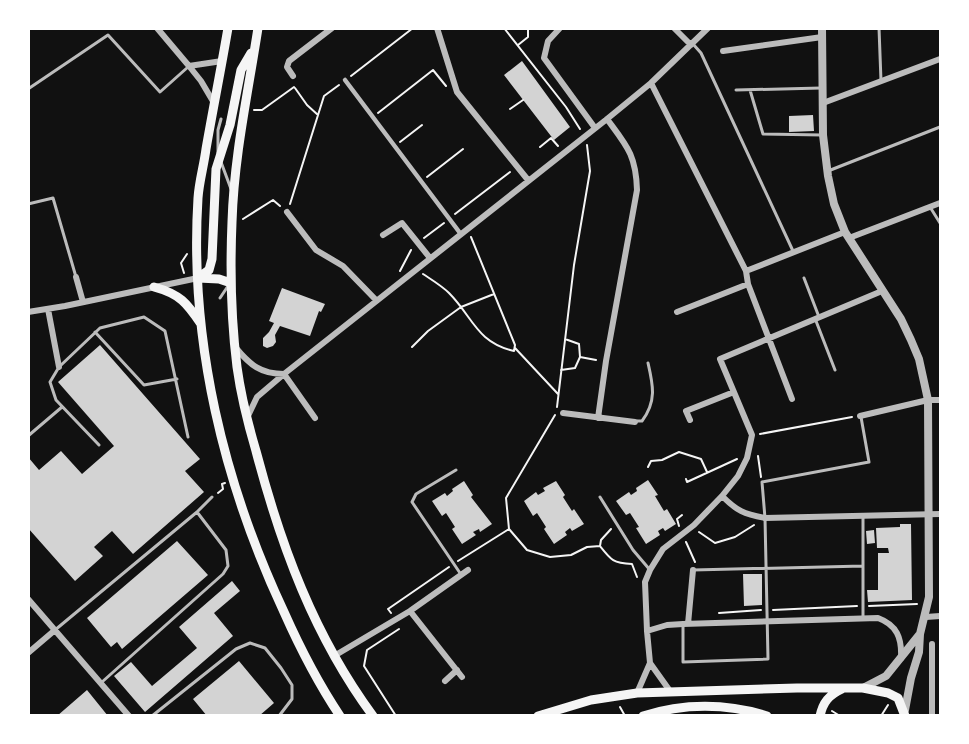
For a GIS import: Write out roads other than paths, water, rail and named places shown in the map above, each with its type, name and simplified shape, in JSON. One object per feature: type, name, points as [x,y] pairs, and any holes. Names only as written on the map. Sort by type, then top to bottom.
[{"type":"main road","points":[[228,28],[198,196],[198,278],[211,392],[236,491],[262,566],[299,646],[340,716]]},
{"type":"main road","points":[[258,28],[243,109],[234,195],[231,283],[236,348],[247,418],[265,489],[284,548],[309,607],[334,656],[373,716]]},
{"type":"main road","points":[[198,278],[209,270],[212,259],[215,181],[219,157],[230,125],[241,70],[255,46]]},
{"type":"main road","points":[[198,278],[219,279],[231,283]]},
{"type":"main road","points":[[154,286],[180,297],[202,326]]},
{"type":"main road","points":[[538,716],[591,700],[636,693],[843,688],[863,688],[894,695],[901,702],[905,713]]},
{"type":"main road","points":[[819,716],[828,698],[843,688]]},
{"type":"main road","points":[[643,716],[658,711],[697,706],[767,716]]},
{"type":"street","points":[[157,28],[201,81],[214,104]]},
{"type":"street","points":[[292,76],[286,67],[289,61],[332,28]]},
{"type":"street","points":[[437,28],[457,92],[528,180]]},
{"type":"street","points":[[560,28],[548,41],[544,58],[595,128]]},
{"type":"street","points":[[674,28],[692,44]]},
{"type":"street","points":[[247,418],[257,397],[284,374],[585,137],[651,82],[708,28]]},
{"type":"street","points":[[723,51],[822,33],[823,135],[834,204],[847,235],[901,319],[919,359],[928,400],[930,457],[927,514],[930,575],[926,617],[920,634],[919,652],[911,678],[905,713]]},
{"type":"street","points":[[823,103],[940,59]]},
{"type":"street","points":[[189,66],[222,61]]},
{"type":"street","points":[[345,80],[421,182],[463,231]]},
{"type":"street","points":[[651,82],[746,271],[748,284],[792,399]]},
{"type":"street","points":[[598,418],[637,190],[636,168],[627,147],[607,119]]},
{"type":"street","points":[[746,271],[794,252],[940,203]]},
{"type":"street","points":[[287,212],[316,250],[343,266],[376,300]]},
{"type":"street","points":[[383,235],[402,223],[430,258]]},
{"type":"street","points":[[76,277],[83,302]]},
{"type":"street","points":[[28,312],[198,278]]},
{"type":"street","points":[[677,312],[748,284]]},
{"type":"street","points":[[670,691],[650,663],[646,631],[645,582],[663,549],[694,525],[738,476],[748,454],[752,435],[720,359],[882,291]]},
{"type":"street","points":[[48,309],[59,367]]},
{"type":"street","points":[[236,348],[255,368],[266,373],[284,374]]},
{"type":"street","points":[[284,374],[315,418]]},
{"type":"street","points":[[690,420],[686,411],[734,392]]},
{"type":"street","points":[[860,416],[928,400],[940,400]]},
{"type":"street","points":[[563,413],[635,422]]},
{"type":"street","points":[[722,496],[746,515],[765,518],[940,514]]},
{"type":"street","points":[[334,656],[411,611],[468,570]]},
{"type":"street","points":[[685,624],[696,570]]},
{"type":"street","points":[[28,599],[129,716]]},
{"type":"street","points":[[411,611],[462,677]]},
{"type":"street","points":[[926,617],[940,616]]},
{"type":"street","points":[[646,631],[667,625],[878,618],[892,624],[900,640],[901,658]]},
{"type":"street","points":[[28,653],[55,630]]},
{"type":"street","points":[[863,688],[886,676],[920,634]]},
{"type":"street","points":[[932,644],[932,716]]},
{"type":"street","points":[[636,693],[650,663]]},
{"type":"street","points":[[445,681],[457,670]]},
{"type":"lane","points":[[879,28],[881,81]]},
{"type":"lane","points":[[28,88],[108,34],[160,92],[189,66]]},
{"type":"lane","points":[[692,44],[701,53],[794,252]]},
{"type":"lane","points":[[736,90],[823,88]]},
{"type":"lane","points":[[750,90],[764,134],[823,135]]},
{"type":"lane","points":[[221,119],[217,145],[219,157],[234,195]]},
{"type":"lane","points":[[827,171],[940,127]]},
{"type":"lane","points":[[28,204],[53,198],[76,277]]},
{"type":"lane","points":[[930,207],[940,223]]},
{"type":"lane","points":[[804,278],[835,370]]},
{"type":"lane","points":[[220,298],[231,283]]},
{"type":"lane","points":[[99,445],[56,400],[50,382],[59,367],[100,328],[144,317],[165,331],[188,437]]},
{"type":"lane","points":[[95,332],[144,385],[177,379]]},
{"type":"lane","points":[[635,422],[642,421],[647,414],[654,394],[648,363]]},
{"type":"lane","points":[[28,436],[62,407]]},
{"type":"lane","points":[[685,624],[683,662],[768,659],[762,482],[869,462],[860,416]]},
{"type":"lane","points":[[456,470],[416,494],[412,502],[461,575]]},
{"type":"lane","points":[[55,630],[198,512],[212,497]]},
{"type":"lane","points":[[600,497],[615,524],[650,570]]},
{"type":"lane","points":[[101,683],[223,574],[228,566],[226,550],[198,512]]},
{"type":"lane","points":[[863,515],[863,619]]},
{"type":"lane","points":[[696,570],[863,566]]},
{"type":"lane","points":[[152,716],[236,649],[250,643],[265,648],[292,685],[292,699],[282,714]]}]
